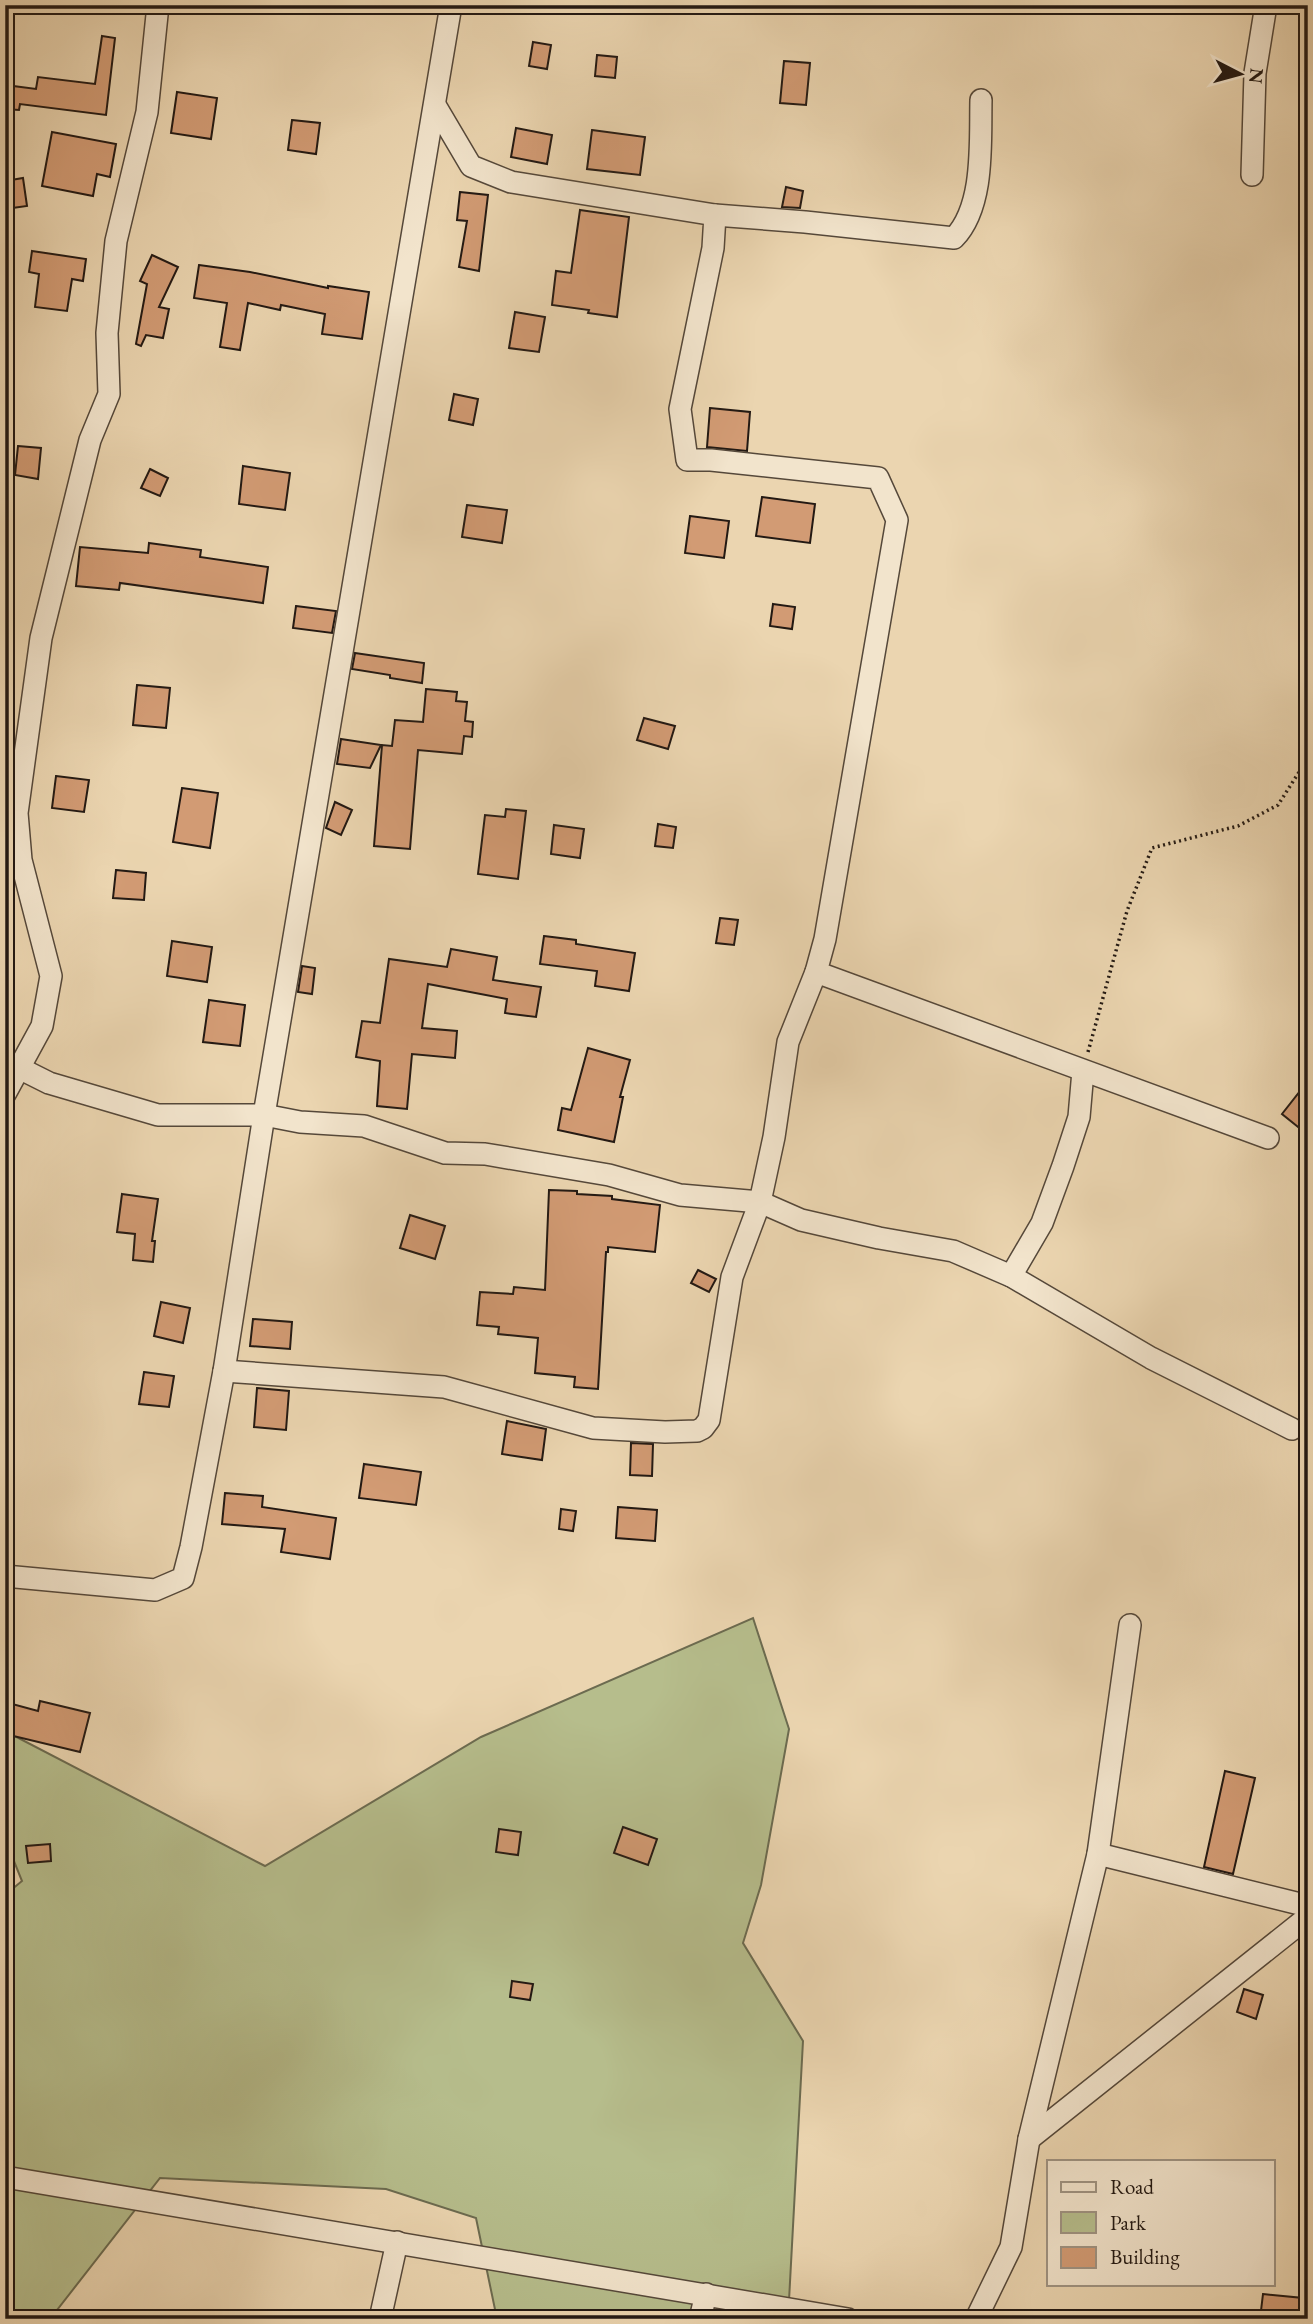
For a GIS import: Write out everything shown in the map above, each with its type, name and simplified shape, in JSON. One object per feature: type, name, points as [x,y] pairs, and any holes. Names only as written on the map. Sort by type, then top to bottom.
[{"type":"street","points":[[5,1094],[21,1069],[42,1026],[51,976],[21,860],[17,813],[41,638],[90,440],[108,394],[107,333],[116,241],[147,112],[158,5]]},
{"type":"street","points":[[5,1576],[155,1590],[183,1578],[224,1371],[264,1115],[451,5]]},
{"type":"street","points":[[1252,175],[1255,73],[1266,5]]},
{"type":"street","points":[[435,105],[471,166],[510,182],[715,215],[954,238],[964,228],[972,208],[979,170],[981,100]]},
{"type":"street","points":[[224,1371],[444,1388],[593,1428],[696,1431],[704,1428],[709,1420],[732,1276],[760,1202],[774,1137],[788,1042],[816,972],[825,939],[897,520],[878,478],[711,460],[687,460],[680,409],[713,248],[715,215]]},
{"type":"street","points":[[816,972],[1268,1138]]},
{"type":"street","points":[[21,1069],[49,1083],[158,1115],[264,1115],[300,1122],[364,1126],[445,1153],[485,1154],[609,1175],[680,1195],[760,1202],[801,1220],[953,1251],[1011,1276],[1151,1358],[1292,1429]]},
{"type":"street","points":[[1011,1276],[1042,1223],[1063,1166],[1079,1117],[1083,1071]]},
{"type":"street","points":[[976,2319],[1011,2247],[1029,2138],[1098,1854],[1130,1625]]},
{"type":"street","points":[[1098,1854],[1308,1906]]},
{"type":"street","points":[[1029,2138],[1308,1917]]},
{"type":"street","points":[[5,2177],[848,2319]]},
{"type":"street","points":[[380,2319],[397,2242]]},
{"type":"street","points":[[700,2319],[706,2294]]},
{"type":"path","points":[[1083,1071],[1127,911],[1152,848],[1238,826],[1278,805],[1308,758]]},
{"type":"green space","points":[[753,1618],[789,1729],[761,1885],[743,1943],[803,2041],[788,2319],[497,2319],[476,2218],[386,2189],[160,2178],[50,2319],[5,2319],[5,1895],[22,1881],[5,1839],[5,1731],[265,1866],[481,1737]]},
{"type":"building","points":[[102,36],[115,38],[106,115],[20,104],[19,110],[5,109],[5,85],[36,89],[38,77],[95,84]]},
{"type":"building","points":[[533,42],[551,45],[547,69],[529,66]]},
{"type":"building","points":[[597,55],[617,57],[615,78],[595,76]]},
{"type":"building","points":[[784,61],[810,63],[806,105],[780,103]]},
{"type":"building","points":[[177,92],[217,98],[211,139],[171,133]]},
{"type":"building","points":[[292,120],[320,123],[316,154],[288,150]]},
{"type":"building","points":[[516,128],[552,135],[547,164],[511,157]]},
{"type":"building","points":[[592,130],[645,137],[640,175],[587,169]]},
{"type":"building","points":[[52,132],[116,144],[110,177],[97,174],[93,196],[42,186]]},
{"type":"building","points":[[23,178],[27,206],[5,209],[5,181]]},
{"type":"building","points":[[786,187],[803,191],[800,208],[782,207]]},
{"type":"building","points":[[460,192],[488,195],[479,271],[459,267],[467,221],[457,220]]},
{"type":"building","points":[[580,210],[629,217],[617,317],[552,305],[556,271],[571,273]]},
{"type":"building","points":[[32,251],[86,259],[83,281],[72,279],[67,311],[35,307],[39,274],[29,272]]},
{"type":"building","points":[[152,255],[178,267],[159,307],[169,309],[163,338],[146,335],[141,346],[136,344],[147,284],[140,281]]},
{"type":"building","points":[[199,265],[328,288],[369,292],[362,339],[322,334],[325,314],[281,305],[280,310],[248,303],[240,350],[220,347],[227,303],[194,298]]},
{"type":"building","points":[[515,312],[545,317],[539,352],[509,348]]},
{"type":"building","points":[[454,394],[478,399],[473,425],[449,420]]},
{"type":"building","points":[[710,408],[750,412],[747,451],[707,447]]},
{"type":"building","points":[[18,446],[41,448],[38,479],[15,475]]},
{"type":"building","points":[[243,466],[290,473],[285,510],[239,504]]},
{"type":"building","points":[[150,469],[168,478],[160,496],[141,488]]},
{"type":"building","points":[[762,497],[815,504],[810,543],[756,536]]},
{"type":"building","points":[[467,505],[507,510],[502,543],[462,537]]},
{"type":"building","points":[[690,516],[729,521],[724,558],[685,553]]},
{"type":"building","points":[[149,543],[201,550],[200,557],[268,567],[263,603],[120,583],[119,590],[76,586],[80,547],[148,553]]},
{"type":"building","points":[[773,604],[795,607],[792,629],[770,626]]},
{"type":"building","points":[[296,606],[336,611],[332,633],[293,628]]},
{"type":"building","points":[[355,653],[424,663],[422,683],[352,669]]},
{"type":"building","points":[[137,685],[170,688],[166,728],[133,725]]},
{"type":"building","points":[[426,689],[457,692],[456,701],[467,702],[465,721],[473,722],[472,737],[464,736],[462,754],[418,750],[410,849],[374,846],[382,745],[392,746],[395,720],[423,722]]},
{"type":"building","points":[[644,718],[675,726],[668,749],[637,740]]},
{"type":"building","points":[[341,739],[381,745],[370,768],[337,764]]},
{"type":"building","points":[[56,776],[89,780],[84,812],[52,808]]},
{"type":"building","points":[[182,788],[218,793],[210,848],[173,842]]},
{"type":"building","points":[[335,802],[352,810],[341,835],[326,828]]},
{"type":"building","points":[[506,809],[526,811],[518,879],[478,874],[485,815],[505,817]]},
{"type":"building","points":[[658,824],[676,827],[673,848],[655,846]]},
{"type":"building","points":[[554,825],[584,829],[580,858],[551,854]]},
{"type":"building","points":[[116,870],[146,873],[144,900],[113,898]]},
{"type":"building","points":[[720,918],[738,920],[734,945],[716,943]]},
{"type":"building","points":[[544,936],[635,953],[629,991],[595,986],[597,971],[540,964]]},
{"type":"building","points":[[172,941],[212,947],[207,982],[167,976]]},
{"type":"building","points":[[451,949],[497,957],[493,980],[541,987],[536,1017],[505,1013],[507,999],[428,984],[422,1028],[457,1031],[455,1058],[412,1054],[407,1109],[377,1106],[380,1061],[356,1057],[362,1021],[380,1023],[389,959],[447,967]]},
{"type":"building","points":[[302,966],[315,968],[312,994],[298,992]]},
{"type":"building","points":[[209,1000],[245,1005],[240,1046],[203,1042]]},
{"type":"building","points":[[588,1048],[630,1060],[620,1097],[623,1097],[614,1142],[558,1130],[562,1108],[571,1110]]},
{"type":"building","points":[[1308,1081],[1308,1135],[1282,1114]]},
{"type":"building","points":[[549,1190],[577,1191],[577,1194],[612,1196],[612,1199],[660,1205],[655,1252],[608,1247],[606,1252],[598,1389],[574,1387],[575,1377],[535,1373],[538,1338],[498,1334],[499,1327],[477,1325],[480,1292],[513,1294],[514,1287],[545,1290]]},
{"type":"building","points":[[122,1194],[158,1199],[152,1241],[155,1241],[153,1262],[133,1260],[135,1234],[117,1232]]},
{"type":"building","points":[[410,1215],[445,1226],[435,1259],[400,1248]]},
{"type":"building","points":[[698,1270],[716,1279],[709,1292],[691,1283]]},
{"type":"building","points":[[161,1302],[190,1308],[183,1343],[154,1336]]},
{"type":"building","points":[[253,1319],[292,1322],[290,1349],[250,1346]]},
{"type":"building","points":[[144,1372],[174,1376],[169,1407],[139,1404]]},
{"type":"building","points":[[257,1388],[289,1391],[286,1430],[254,1427]]},
{"type":"building","points":[[507,1421],[546,1429],[542,1460],[502,1454]]},
{"type":"building","points":[[631,1443],[653,1444],[652,1476],[630,1475]]},
{"type":"building","points":[[364,1464],[421,1472],[416,1505],[359,1498]]},
{"type":"building","points":[[225,1493],[263,1496],[262,1507],[336,1518],[330,1559],[281,1552],[285,1529],[222,1524]]},
{"type":"building","points":[[618,1507],[657,1510],[655,1541],[616,1538]]},
{"type":"building","points":[[561,1509],[576,1511],[573,1531],[559,1529]]},
{"type":"building","points":[[40,1701],[90,1713],[80,1752],[5,1734],[5,1702],[38,1711]]},
{"type":"building","points":[[1225,1771],[1255,1778],[1233,1874],[1204,1867]]},
{"type":"building","points":[[623,1827],[657,1839],[648,1865],[614,1853]]},
{"type":"building","points":[[499,1829],[521,1832],[518,1855],[496,1852]]},
{"type":"building","points":[[50,1844],[51,1861],[28,1863],[26,1846]]},
{"type":"building","points":[[512,1981],[533,1984],[530,2000],[510,1997]]},
{"type":"building","points":[[1244,1989],[1263,1995],[1256,2019],[1237,2012]]},
{"type":"building","points":[[1263,2294],[1303,2298],[1301,2319],[1260,2319]]}]
